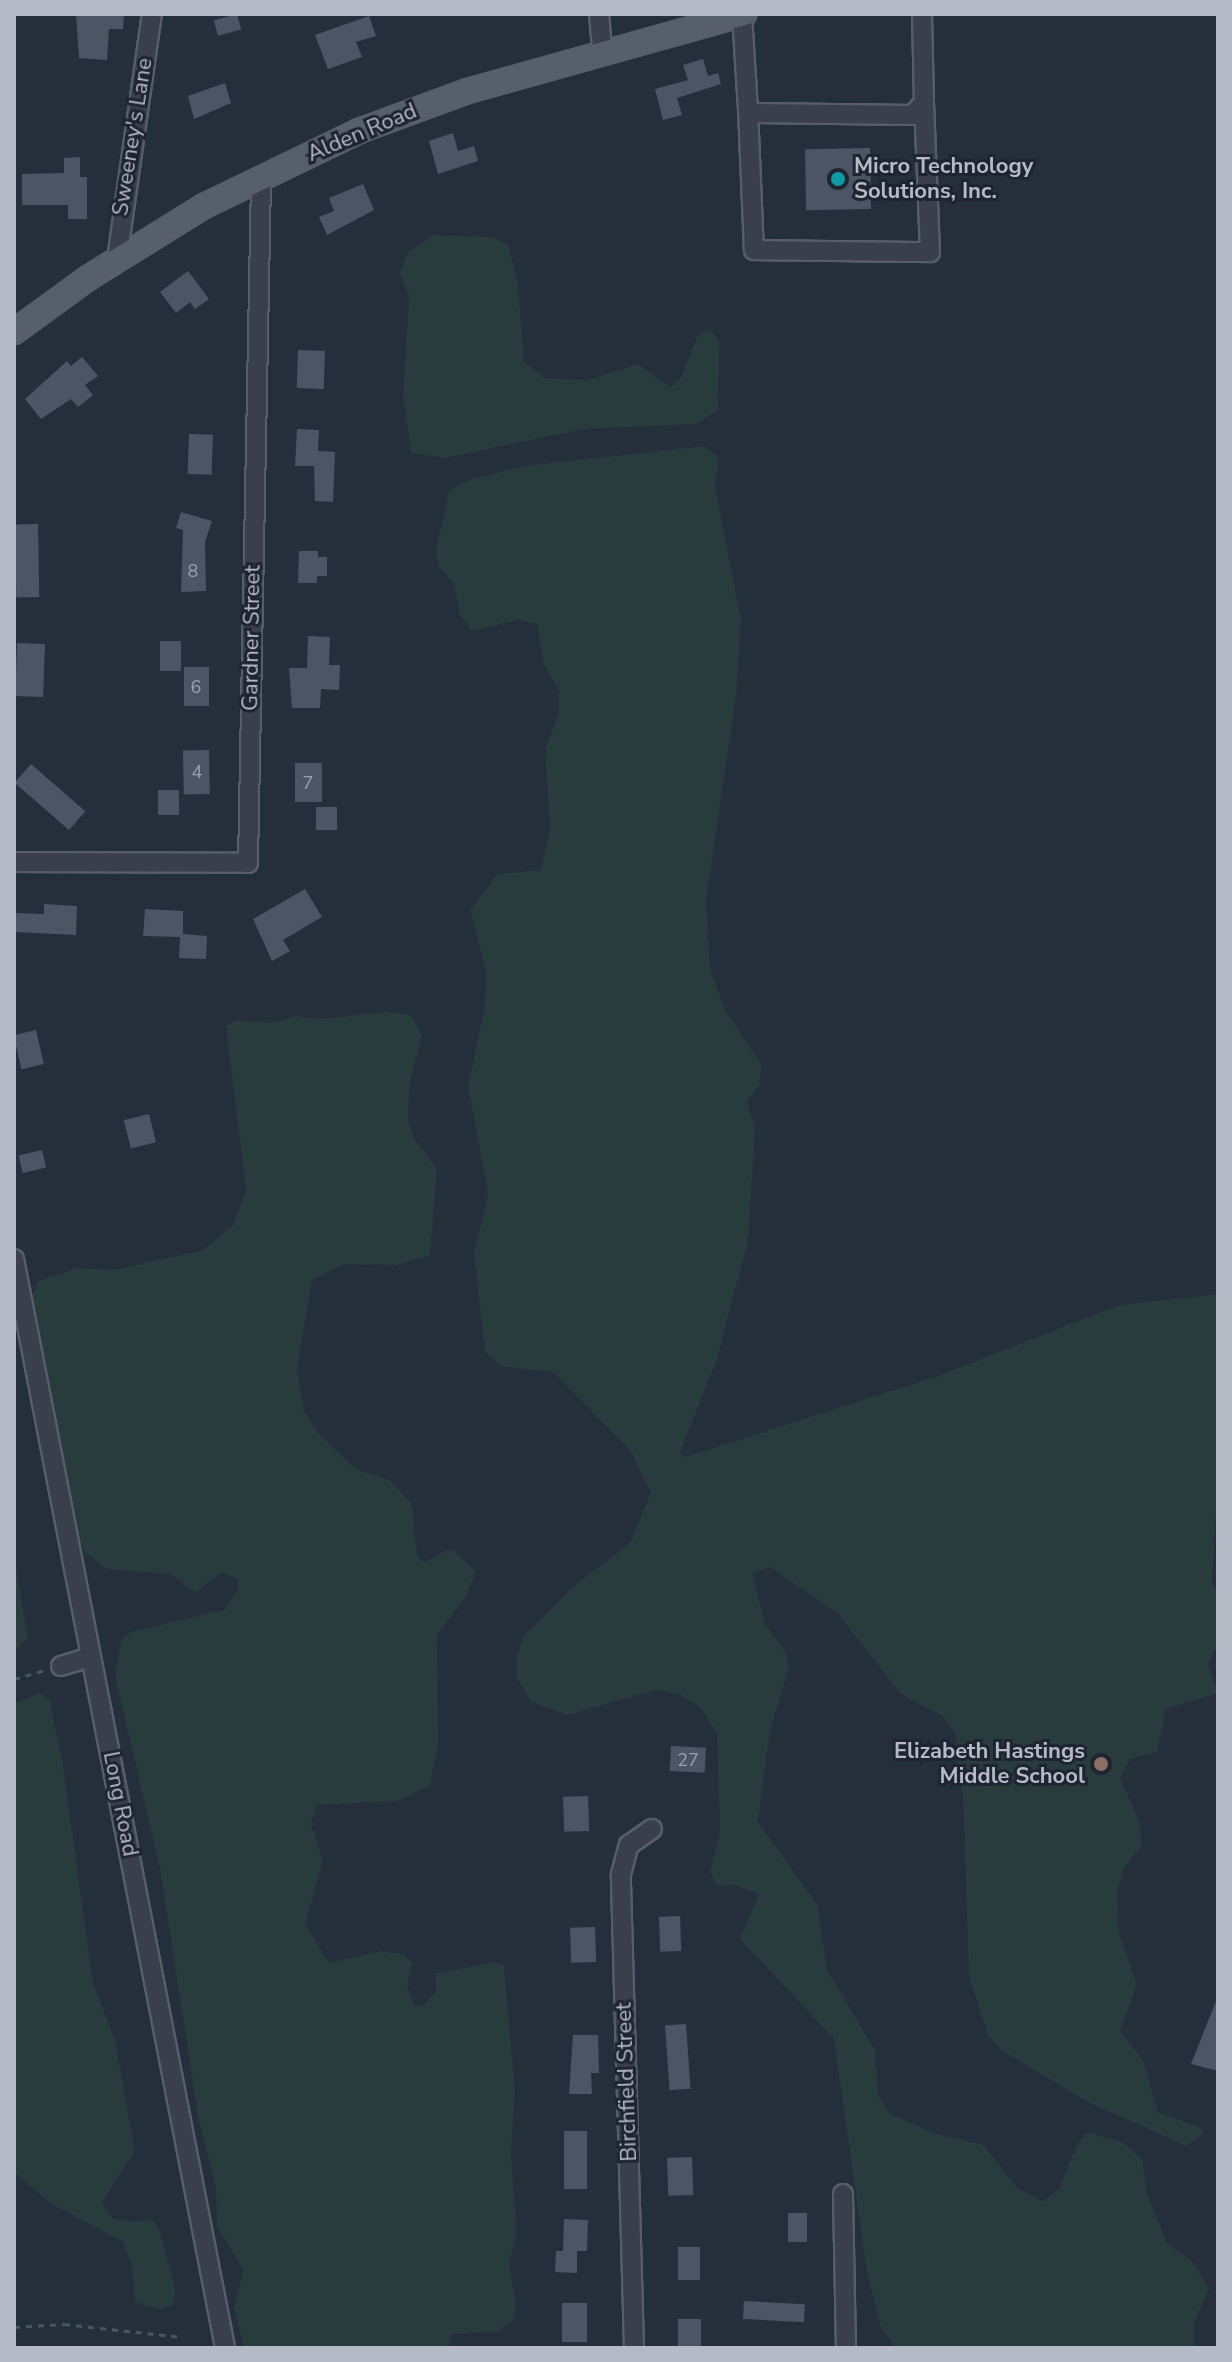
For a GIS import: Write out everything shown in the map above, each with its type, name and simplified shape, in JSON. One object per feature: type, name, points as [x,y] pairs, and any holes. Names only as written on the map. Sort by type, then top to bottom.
[{"type":"main road","name":"Alden Road","points":[[14,332],[117,259],[261,178],[359,131],[602,50],[711,18],[743,14]]},
{"type":"street","name":"Sweeney's Lane","points":[[117,259],[152,14]]},
{"type":"street","points":[[599,14],[602,50]]},
{"type":"street","points":[[743,14],[754,250],[930,252],[922,14]]},
{"type":"street","points":[[748,109],[761,115],[913,115],[924,102]]},
{"type":"street","name":"Gardner Street","points":[[14,862],[248,863],[261,178]]},
{"type":"street","name":"Long Road","points":[[14,1259],[225,2348]]},
{"type":"street","points":[[61,1666],[91,1657]]},
{"type":"street","name":"Birchfield Street","points":[[634,2348],[621,1874],[629,1845],[652,1829]]},
{"type":"street","points":[[843,2194],[846,2348]]},
{"type":"path","points":[[14,1679],[61,1666]]},
{"type":"path","points":[[14,2327],[64,2324],[182,2337]]},
{"type":"shaded area","points":[[434,235],[492,237],[508,244],[518,284],[524,362],[545,378],[588,380],[638,364],[670,387],[681,377],[697,337],[710,329],[719,341],[718,410],[696,424],[584,429],[445,458],[411,453],[403,395],[409,297],[400,273],[408,252]]},
{"type":"shaded area","points":[[705,446],[719,459],[715,486],[741,620],[736,696],[706,901],[710,969],[725,1010],[762,1065],[759,1086],[747,1102],[755,1128],[748,1241],[717,1359],[680,1452],[685,1457],[938,1376],[1119,1305],[1218,1294],[1218,1483],[1212,1583],[1218,1593],[1218,1643],[1208,1665],[1218,1693],[1166,1709],[1157,1752],[1130,1759],[1120,1778],[1139,1821],[1142,1845],[1124,1868],[1117,1892],[1119,1933],[1137,1984],[1120,2031],[1143,2060],[1158,2112],[1199,2127],[1204,2133],[1186,2146],[1086,2101],[1001,2050],[988,2035],[969,1977],[963,1797],[955,1734],[944,1717],[901,1694],[838,1614],[770,1567],[753,1573],[765,1624],[785,1651],[789,1667],[770,1731],[758,1822],[817,1904],[827,1969],[875,2050],[878,2094],[889,2113],[936,2134],[984,2145],[1017,2188],[1043,2201],[1059,2189],[1077,2144],[1088,2132],[1124,2143],[1142,2159],[1147,2193],[1167,2243],[1194,2263],[1209,2289],[1194,2323],[1194,2348],[896,2348],[880,2326],[866,2266],[834,2039],[740,1939],[759,1894],[734,1885],[717,1886],[710,1872],[720,1833],[717,1734],[701,1708],[679,1694],[656,1690],[567,1715],[531,1702],[517,1678],[517,1656],[524,1636],[570,1589],[630,1543],[651,1493],[630,1450],[553,1372],[500,1366],[485,1352],[474,1252],[488,1193],[468,1086],[485,1005],[486,972],[470,910],[497,874],[541,870],[550,830],[545,749],[559,713],[559,691],[544,665],[537,624],[519,620],[472,631],[460,615],[454,584],[439,567],[436,551],[449,491],[471,479],[523,466]]},
{"type":"shaded area","points":[[387,1012],[411,1015],[422,1036],[410,1080],[408,1119],[414,1138],[437,1169],[430,1255],[398,1265],[345,1264],[312,1280],[297,1369],[304,1411],[318,1433],[356,1469],[391,1481],[412,1504],[417,1556],[425,1562],[446,1550],[454,1551],[476,1572],[465,1598],[437,1635],[438,1745],[430,1785],[398,1801],[317,1805],[311,1824],[323,1861],[305,1923],[329,1963],[381,1951],[404,1954],[412,1963],[407,1987],[415,2006],[423,2006],[436,1991],[435,1974],[494,1962],[504,1965],[515,2092],[511,2156],[517,2234],[509,2263],[516,2306],[513,2320],[499,2331],[452,2334],[449,2348],[244,2348],[234,2308],[243,2269],[217,2226],[216,2186],[199,2122],[160,1868],[115,1676],[121,1641],[130,1632],[224,1610],[238,1589],[237,1579],[221,1572],[195,1593],[171,1574],[106,1569],[84,1551],[60,1489],[29,1307],[38,1281],[78,1268],[113,1270],[203,1250],[233,1225],[246,1190],[226,1026],[237,1020],[272,1023],[295,1016],[319,1019]]},
{"type":"shaded area","points":[[14,1556],[28,1637],[14,1653]]},
{"type":"shaded area","points":[[40,1693],[50,1701],[63,1765],[93,1983],[115,2040],[135,2151],[102,2202],[114,2219],[137,2222],[151,2218],[159,2229],[175,2288],[174,2304],[160,2310],[135,2302],[132,2265],[123,2242],[51,2204],[14,2172],[14,1704]]},
{"type":"building","points":[[76,14],[124,14],[123,29],[109,29],[107,60],[79,58]]},
{"type":"building","points":[[237,14],[241,29],[218,36],[214,20]]},
{"type":"building","points":[[369,16],[376,36],[356,42],[362,57],[328,69],[315,35]]},
{"type":"building","points":[[703,59],[708,76],[718,73],[721,84],[677,98],[682,115],[663,120],[655,89],[688,80],[683,65]]},
{"type":"building","points":[[225,83],[231,103],[194,119],[188,96]]},
{"type":"building","points":[[453,133],[458,151],[474,146],[478,161],[438,174],[429,141]]},
{"type":"building","name":"Micro Technology Solutions, Inc.","points":[[870,148],[871,209],[806,210],[805,149]]},
{"type":"building","points":[[80,157],[80,177],[87,177],[87,219],[68,219],[68,205],[22,205],[22,174],[64,173],[64,158]]},
{"type":"building","points":[[363,184],[374,210],[327,235],[319,217],[334,211],[329,198]]},
{"type":"building","points":[[188,271],[209,299],[195,309],[190,302],[176,313],[160,292]]},
{"type":"building","points":[[298,350],[325,351],[324,389],[297,388]]},
{"type":"building","points":[[82,357],[98,376],[85,385],[93,395],[78,407],[71,399],[41,419],[25,399],[67,361],[71,366]]},
{"type":"building","points":[[297,429],[319,430],[318,451],[335,452],[333,502],[315,501],[314,466],[295,466]]},
{"type":"building","points":[[189,434],[213,435],[212,475],[188,474]]},
{"type":"building","points":[[181,512],[212,521],[205,542],[206,591],[181,592],[183,530],[176,528]]},
{"type":"building","points":[[15,524],[38,524],[39,597],[16,597]]},
{"type":"building","points":[[299,551],[318,551],[318,557],[327,557],[327,576],[317,576],[317,583],[298,583]]},
{"type":"building","points":[[308,636],[330,637],[329,665],[340,665],[339,690],[321,689],[320,708],[292,708],[289,668],[307,668]]},
{"type":"building","points":[[160,641],[181,641],[181,671],[160,671]]},
{"type":"building","points":[[17,643],[45,644],[43,697],[15,696]]},
{"type":"building","points":[[184,667],[209,667],[209,706],[184,706]]},
{"type":"building","points":[[183,750],[209,750],[210,794],[184,794]]},
{"type":"building","points":[[295,763],[322,763],[322,802],[295,802]]},
{"type":"building","points":[[31,764],[85,811],[69,830],[15,783]]},
{"type":"building","points":[[158,790],[179,790],[179,815],[158,815]]},
{"type":"building","points":[[316,807],[337,807],[337,830],[316,830]]},
{"type":"building","points":[[305,889],[322,917],[283,940],[290,951],[272,961],[253,919]]},
{"type":"building","points":[[44,904],[77,906],[76,935],[14,932],[14,913],[44,914]]},
{"type":"building","points":[[145,909],[183,911],[183,934],[207,936],[206,959],[179,958],[180,937],[143,936]]},
{"type":"building","points":[[36,1030],[44,1064],[21,1069],[14,1035]]},
{"type":"building","points":[[149,1114],[156,1142],[131,1148],[124,1120]]},
{"type":"building","points":[[42,1150],[46,1168],[23,1173],[19,1155]]},
{"type":"building","points":[[671,1746],[706,1748],[705,1773],[670,1771]]},
{"type":"building","points":[[588,1796],[589,1831],[564,1832],[563,1797]]},
{"type":"building","points":[[680,1916],[681,1951],[660,1952],[659,1917]]},
{"type":"building","points":[[595,1927],[596,1962],[571,1963],[570,1928]]},
{"type":"building","points":[[1218,1996],[1218,2071],[1191,2064]]},
{"type":"building","points":[[686,2024],[691,2089],[670,2090],[665,2025]]},
{"type":"building","points":[[573,2035],[598,2035],[599,2073],[591,2073],[592,2094],[569,2094]]},
{"type":"building","points":[[564,2131],[587,2131],[587,2189],[564,2189]]},
{"type":"building","points":[[692,2157],[693,2195],[668,2196],[667,2158]]},
{"type":"building","points":[[788,2213],[807,2213],[807,2242],[788,2242]]},
{"type":"building","points":[[564,2219],[588,2220],[587,2251],[577,2251],[577,2273],[555,2272],[556,2251],[563,2251]]},
{"type":"building","points":[[678,2247],[700,2247],[700,2280],[678,2280]]},
{"type":"building","points":[[744,2301],[805,2304],[804,2322],[743,2319]]},
{"type":"building","points":[[562,2303],[587,2303],[587,2342],[562,2342]]},
{"type":"building","points":[[678,2319],[701,2319],[701,2348],[678,2348]]},
{"type":"place","name":"Micro Technology Solutions, Inc.","points":[[838,179]]},
{"type":"place","name":"Elizabeth Hastings Middle School","points":[[1101,1764]]}]
